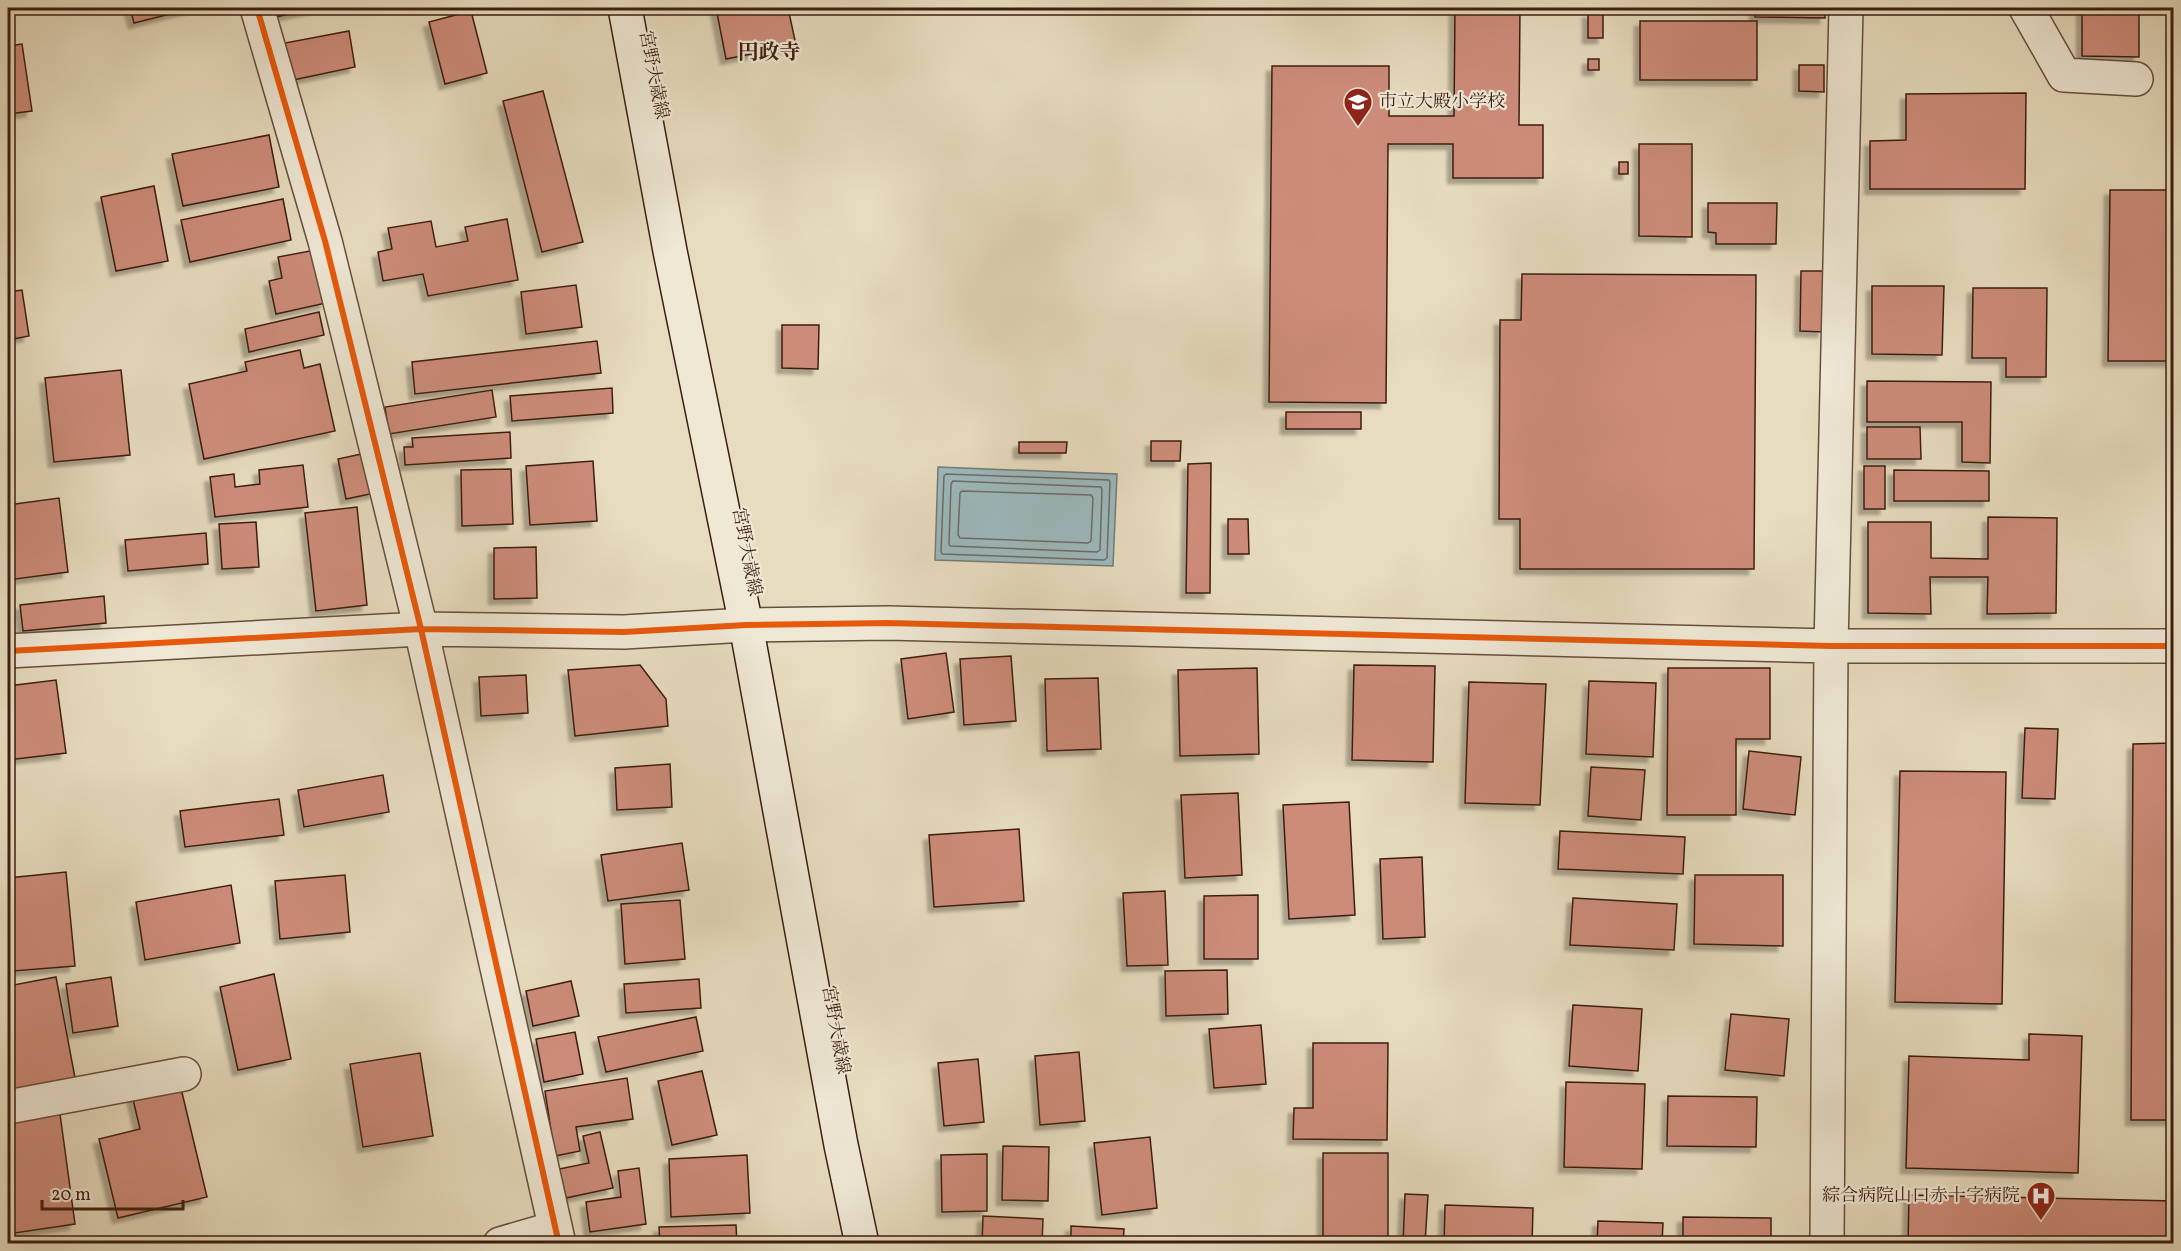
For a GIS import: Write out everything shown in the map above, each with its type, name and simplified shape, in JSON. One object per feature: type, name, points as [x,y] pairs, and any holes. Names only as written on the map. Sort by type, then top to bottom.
[{"type":"street","points":[[257,8],[325,241],[421,629],[557,1236],[500,1244]]},
{"type":"street","name":"宮野大歳線","points":[[625,8],[670,251],[746,626],[841,1145],[862,1244]]},
{"type":"street","points":[[1827,1244],[1831,646],[1846,8]]},
{"type":"street","points":[[2026,8],[2064,75],[2136,79]]},
{"type":"street","points":[[8,651],[421,629],[624,632],[746,626],[900,623],[1831,646],[2174,646]]},
{"type":"street","points":[[8,1107],[184,1074]]},
{"type":"water","points":[[938,467],[1117,474],[1113,566],[935,560]]},
{"type":"building","points":[[130,8],[194,8],[134,23]]},
{"type":"building","points":[[273,8],[319,8],[275,17]]},
{"type":"building","points":[[716,8],[788,8],[796,45],[726,59]]},
{"type":"building","points":[[1455,8],[1520,8],[1519,125],[1543,125],[1543,178],[1453,178],[1453,144],[1388,144],[1386,403],[1269,402],[1272,66],[1389,66],[1389,116],[1454,116]]},
{"type":"building","points":[[1755,8],[1825,8],[1825,18],[1755,17]]},
{"type":"building","points":[[2082,8],[2139,8],[2139,57],[2082,56]]},
{"type":"building","points":[[471,11],[487,73],[445,84],[429,22]]},
{"type":"building","points":[[1588,13],[1603,13],[1603,38],[1588,38]]},
{"type":"building","points":[[1640,21],[1757,21],[1757,80],[1640,80]]},
{"type":"building","points":[[349,31],[355,67],[293,80],[285,43]]},
{"type":"building","points":[[22,44],[32,111],[8,114],[8,46]]},
{"type":"building","points":[[1588,59],[1599,59],[1599,70],[1588,70]]},
{"type":"building","points":[[1799,65],[1824,65],[1824,92],[1799,91]]},
{"type":"building","points":[[543,91],[583,242],[542,252],[503,101]]},
{"type":"building","points":[[2026,93],[2025,189],[1870,189],[1870,141],[1906,140],[1906,94]]},
{"type":"building","points":[[269,135],[279,187],[183,206],[172,154]]},
{"type":"building","points":[[1639,144],[1692,144],[1692,237],[1639,236]]},
{"type":"building","points":[[1619,162],[1628,162],[1628,174],[1619,174]]},
{"type":"building","points":[[154,186],[168,261],[116,271],[101,197]]},
{"type":"building","points":[[2110,190],[2174,190],[2174,361],[2108,361]]},
{"type":"building","points":[[283,199],[291,240],[190,262],[181,220]]},
{"type":"building","points":[[1708,203],[1777,203],[1776,244],[1716,244],[1716,233],[1708,232]]},
{"type":"building","points":[[507,219],[518,280],[428,296],[423,274],[383,281],[378,252],[392,249],[388,228],[431,221],[436,247],[468,241],[465,227]]},
{"type":"building","points":[[315,250],[326,303],[276,314],[269,281],[282,278],[278,257]]},
{"type":"building","points":[[1801,271],[1823,271],[1823,332],[1800,331]]},
{"type":"building","points":[[1522,274],[1756,275],[1754,569],[1520,569],[1520,519],[1499,519],[1500,320],[1521,320]]},
{"type":"building","points":[[576,285],[582,327],[526,334],[521,292]]},
{"type":"building","points":[[1872,286],[1944,286],[1942,355],[1872,354]]},
{"type":"building","points":[[1973,288],[2047,288],[2046,377],[2006,377],[2006,358],[1972,358]]},
{"type":"building","points":[[22,290],[29,336],[8,340],[8,292]]},
{"type":"building","points":[[319,312],[324,335],[249,352],[245,329]]},
{"type":"building","points":[[782,325],[819,325],[818,369],[782,368]]},
{"type":"building","points":[[597,341],[601,373],[415,394],[412,362]]},
{"type":"building","points":[[300,350],[304,368],[320,364],[335,431],[204,459],[189,384],[247,371],[245,362]]},
{"type":"building","points":[[121,370],[130,455],[54,462],[45,378]]},
{"type":"building","points":[[1867,381],[1991,382],[1990,463],[1962,462],[1962,422],[1867,422]]},
{"type":"building","points":[[612,388],[613,413],[512,421],[510,396]]},
{"type":"building","points":[[492,390],[496,417],[389,434],[385,407]]},
{"type":"building","points":[[1286,412],[1361,412],[1361,429],[1286,429]]},
{"type":"building","points":[[1867,427],[1920,427],[1921,459],[1867,459]]},
{"type":"building","points":[[510,432],[511,458],[405,465],[404,447],[413,447],[412,438]]},
{"type":"building","points":[[1151,441],[1181,441],[1180,461],[1151,461]]},
{"type":"building","points":[[1019,442],[1067,442],[1066,453],[1019,453]]},
{"type":"building","points":[[366,453],[375,493],[346,499],[338,459]]},
{"type":"building","points":[[593,461],[597,521],[530,525],[526,466]]},
{"type":"building","points":[[1211,463],[1210,593],[1186,593],[1188,464]]},
{"type":"building","points":[[303,465],[308,507],[215,517],[210,477],[234,474],[235,487],[260,484],[259,470]]},
{"type":"building","points":[[1864,466],[1885,466],[1885,509],[1864,509]]},
{"type":"building","points":[[511,469],[513,524],[462,526],[461,470]]},
{"type":"building","points":[[1894,470],[1989,471],[1989,501],[1894,501]]},
{"type":"building","points":[[59,498],[68,572],[8,580],[8,505]]},
{"type":"building","points":[[357,507],[367,605],[316,611],[305,513]]},
{"type":"building","points":[[1988,517],[2057,518],[2056,613],[1987,614],[1988,577],[1930,577],[1931,614],[1868,613],[1868,522],[1931,522],[1931,558],[1988,559]]},
{"type":"building","points":[[1228,519],[1248,519],[1249,554],[1228,554]]},
{"type":"building","points":[[256,522],[259,567],[222,569],[219,524]]},
{"type":"building","points":[[206,533],[208,564],[128,571],[125,540]]},
{"type":"building","points":[[536,547],[537,598],[494,599],[494,548]]},
{"type":"building","points":[[104,596],[106,623],[23,631],[20,605]]},
{"type":"building","points":[[946,653],[954,712],[908,719],[901,659]]},
{"type":"building","points":[[1011,656],[1016,721],[964,725],[960,659]]},
{"type":"building","points":[[640,665],[666,699],[668,726],[575,736],[568,670]]},
{"type":"building","points":[[1354,665],[1435,666],[1433,762],[1352,760]]},
{"type":"building","points":[[1257,668],[1259,754],[1180,756],[1178,670]]},
{"type":"building","points":[[1668,668],[1770,668],[1770,739],[1736,739],[1736,815],[1667,815]]},
{"type":"building","points":[[526,675],[528,713],[481,716],[479,677]]},
{"type":"building","points":[[1098,678],[1101,749],[1047,751],[1045,679]]},
{"type":"building","points":[[56,680],[66,753],[8,760],[8,686]]},
{"type":"building","points":[[1589,681],[1656,683],[1653,757],[1586,754]]},
{"type":"building","points":[[1469,682],[1546,684],[1540,805],[1465,803]]},
{"type":"building","points":[[2025,728],[2058,729],[2055,799],[2022,798]]},
{"type":"building","points":[[2174,743],[2174,1120],[2131,1120],[2133,744]]},
{"type":"building","points":[[1749,751],[1801,757],[1795,815],[1743,809]]},
{"type":"building","points":[[670,764],[672,807],[617,810],[615,768]]},
{"type":"building","points":[[1591,767],[1645,770],[1641,820],[1588,816]]},
{"type":"building","points":[[1900,771],[2006,772],[2002,1004],[1895,1002]]},
{"type":"building","points":[[383,775],[389,812],[304,827],[298,790]]},
{"type":"building","points":[[1238,793],[1242,875],[1185,878],[1181,795]]},
{"type":"building","points":[[279,799],[284,835],[185,847],[180,811]]},
{"type":"building","points":[[1349,802],[1355,915],[1289,919],[1283,805]]},
{"type":"building","points":[[1019,829],[1024,901],[934,907],[929,835]]},
{"type":"building","points":[[1560,831],[1685,837],[1683,874],[1558,869]]},
{"type":"building","points":[[682,843],[689,890],[608,901],[601,855]]},
{"type":"building","points":[[1422,857],[1425,937],[1383,939],[1380,859]]},
{"type":"building","points":[[66,872],[75,966],[13,971],[8,914],[8,878]]},
{"type":"building","points":[[345,875],[350,932],[280,939],[275,881]]},
{"type":"building","points":[[1695,875],[1783,875],[1783,946],[1694,944]]},
{"type":"building","points":[[231,885],[240,943],[145,960],[136,902]]},
{"type":"building","points":[[1165,891],[1168,965],[1127,966],[1123,893]]},
{"type":"building","points":[[1258,895],[1258,959],[1204,959],[1204,896]]},
{"type":"building","points":[[1573,898],[1677,904],[1674,950],[1570,945]]},
{"type":"building","points":[[680,900],[685,959],[625,964],[621,904]]},
{"type":"building","points":[[1227,970],[1228,1014],[1166,1016],[1165,971]]},
{"type":"building","points":[[274,974],[291,1059],[238,1070],[220,987]]},
{"type":"building","points":[[56,977],[76,1083],[8,1096],[8,986]]},
{"type":"building","points":[[111,977],[118,1026],[73,1033],[66,984]]},
{"type":"building","points":[[699,979],[701,1008],[626,1013],[624,984]]},
{"type":"building","points":[[571,981],[579,1016],[533,1026],[526,991]]},
{"type":"building","points":[[1573,1005],[1642,1009],[1638,1071],[1569,1066]]},
{"type":"building","points":[[1731,1014],[1789,1019],[1784,1076],[1725,1070]]},
{"type":"building","points":[[696,1017],[703,1051],[606,1072],[598,1037]]},
{"type":"building","points":[[1261,1025],[1266,1084],[1214,1088],[1209,1029]]},
{"type":"building","points":[[575,1032],[583,1074],[544,1082],[536,1039]]},
{"type":"building","points":[[2029,1034],[2082,1036],[2078,1173],[1906,1168],[1909,1056],[2029,1060]]},
{"type":"building","points":[[1313,1043],[1388,1043],[1387,1140],[1293,1139],[1294,1108],[1313,1108]]},
{"type":"building","points":[[1079,1052],[1085,1121],[1040,1125],[1035,1056]]},
{"type":"building","points":[[420,1053],[433,1136],[363,1147],[350,1064]]},
{"type":"building","points":[[978,1059],[984,1122],[944,1126],[938,1063]]},
{"type":"building","points":[[702,1071],[717,1135],[672,1145],[658,1081]]},
{"type":"building","points":[[627,1078],[633,1119],[576,1127],[580,1151],[555,1156],[545,1091]]},
{"type":"building","points":[[179,1080],[207,1197],[118,1218],[99,1139],[140,1129],[131,1091]]},
{"type":"building","points":[[1566,1082],[1645,1084],[1642,1169],[1564,1167]]},
{"type":"building","points":[[1668,1096],[1757,1097],[1756,1147],[1667,1146]]},
{"type":"building","points":[[60,1114],[75,1224],[8,1234],[8,1121]]},
{"type":"building","points":[[600,1132],[613,1188],[566,1198],[559,1169],[589,1163],[583,1136]]},
{"type":"building","points":[[1150,1137],[1157,1208],[1102,1215],[1094,1143]]},
{"type":"building","points":[[1003,1146],[1049,1147],[1048,1201],[1002,1200]]},
{"type":"building","points":[[1323,1153],[1388,1153],[1388,1244],[1323,1244]]},
{"type":"building","points":[[987,1154],[987,1211],[942,1212],[941,1155]]},
{"type":"building","points":[[747,1155],[750,1213],[671,1217],[669,1159]]},
{"type":"building","points":[[639,1168],[646,1224],[590,1232],[586,1202],[621,1197],[618,1171]]},
{"type":"building","points":[[1405,1194],[1428,1195],[1425,1244],[1403,1244]]},
{"type":"building","name":"綜合病院山口赤十字病院","points":[[1909,1195],[2174,1201],[2174,1244],[1908,1244]]},
{"type":"building","points":[[1445,1205],[1533,1208],[1532,1244],[1444,1244]]},
{"type":"building","points":[[983,1216],[1043,1219],[1042,1244],[982,1244]]},
{"type":"building","points":[[1683,1217],[1771,1218],[1771,1244],[1683,1244]]},
{"type":"building","points":[[1598,1221],[1663,1223],[1662,1244],[1597,1244]]},
{"type":"building","points":[[736,1225],[737,1244],[660,1244],[659,1227]]},
{"type":"building","points":[[1071,1226],[1124,1229],[1123,1244],[1071,1244]]},
{"type":"building","points":[[1189,1242],[1189,1244],[1141,1244],[1141,1243]]},
{"type":"cycle path","points":[[257,8],[325,241],[421,629],[559,1244]]},
{"type":"cycle path","points":[[8,651],[421,629],[624,632],[746,625],[888,623],[1831,646],[2174,646]]},
{"type":"place","name":"市立大殿小学校","points":[[1358,128]]},
{"type":"place","name":"綜合病院山口赤十字病院","points":[[2041,1222]]},
{"type":"district","name":"円政寺","points":[[769,53]]}]
